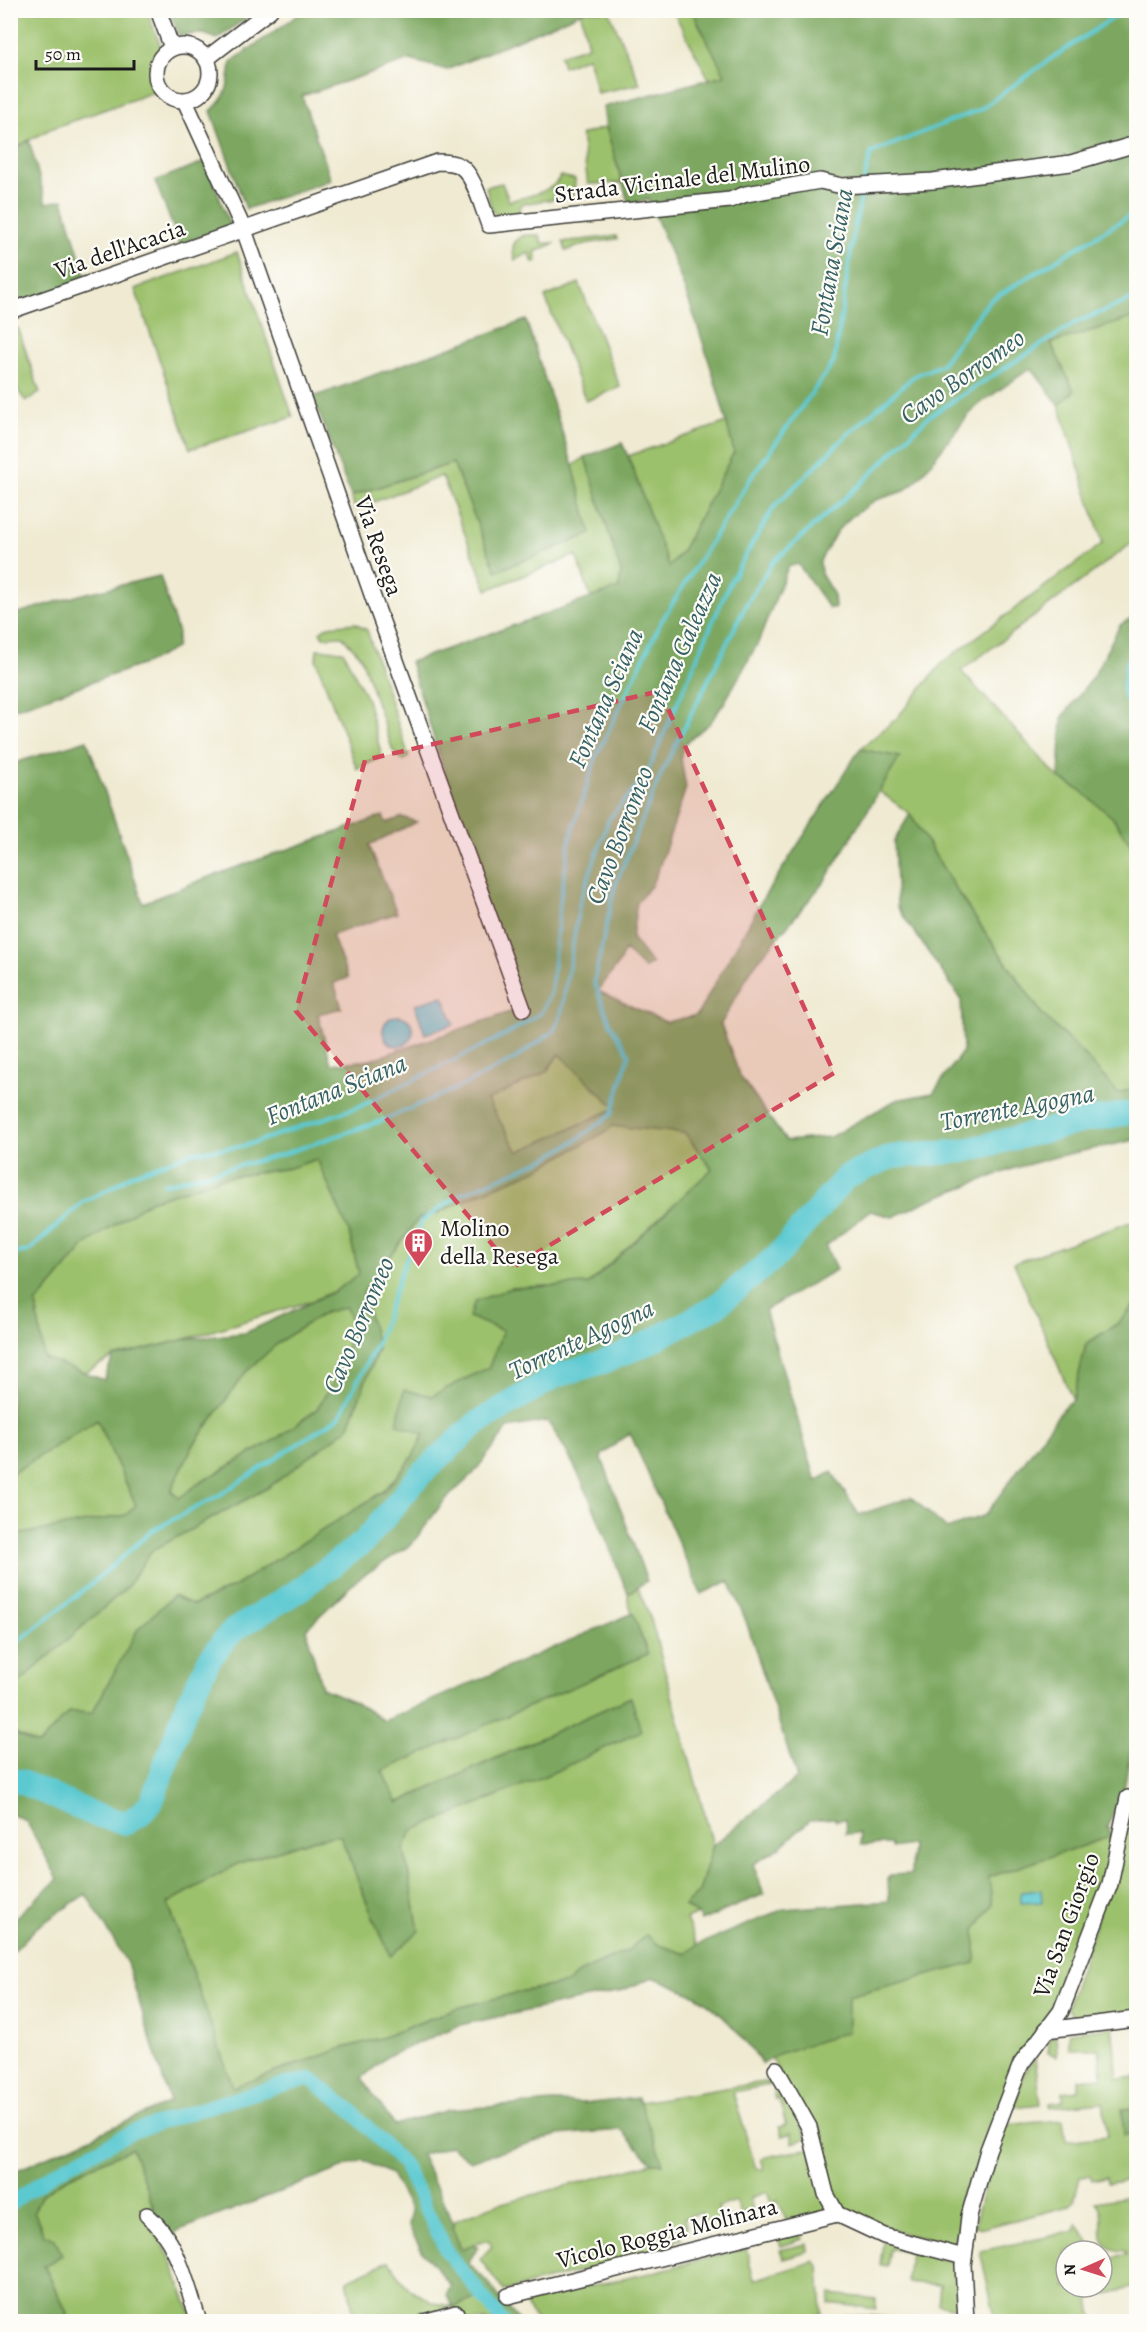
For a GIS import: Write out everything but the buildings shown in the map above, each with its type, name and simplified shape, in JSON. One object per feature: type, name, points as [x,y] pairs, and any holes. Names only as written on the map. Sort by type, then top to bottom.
[{"type":"street","points":[[158,10],[172,48]]},
{"type":"street","points":[[206,59],[270,10]]},
{"type":"street","points":[[187,46],[201,53],[206,59],[210,74],[205,89],[193,99],[177,100],[162,92],[155,76],[159,59],[172,48],[187,46]]},
{"type":"street","name":"Via Resega","points":[[185,101],[244,230],[371,592],[523,1009]]},
{"type":"street","name":"Strada Vicinale del Mulino","points":[[244,230],[437,162],[449,162],[461,166],[470,176],[489,225],[730,200],[746,194],[820,182],[842,186],[933,181],[1071,164],[1137,144]]},
{"type":"street","name":"Via dell'Acacia","points":[[10,311],[244,230]]},
{"type":"street","name":"Via San Giorgio","points":[[966,2322],[964,2257],[969,2216],[988,2150],[1021,2064],[1060,2012],[1110,1884],[1128,1798]]},
{"type":"street","name":"Via San Giorgio","points":[[1046,2030],[1137,2019]]},
{"type":"street","points":[[776,2069],[809,2127],[826,2194],[837,2214],[884,2236],[964,2257]]},
{"type":"street","name":"Vicolo Roggia Molinara","points":[[508,2296],[837,2214]]},
{"type":"street","points":[[147,2215],[163,2231],[176,2257],[199,2322]]},
{"type":"street","points":[[424,2322],[456,2313]]},
{"type":"highlighted area","points":[[660,691],[834,1073],[512,1268],[296,1011],[365,760]]},
{"type":"green space","points":[[18,10],[147,11],[161,47],[151,69],[154,92],[50,129],[19,146],[11,146],[10,13]]},
{"type":"green space","points":[[305,10],[585,11],[447,70],[410,60],[302,96],[331,180],[246,209],[211,111],[227,89],[231,62]]},
{"type":"green space","points":[[169,11],[256,11],[217,39],[204,34],[179,35]]},
{"type":"green space","points":[[609,11],[640,84],[597,93],[588,57],[563,67],[560,55],[588,46],[581,13]]},
{"type":"green space","points":[[673,11],[692,11],[726,75],[709,79]]},
{"type":"green space","points":[[692,11],[1136,11],[1136,317],[1051,343],[1074,391],[1059,405],[1031,368],[974,408],[918,479],[904,491],[876,500],[851,517],[837,531],[820,561],[821,574],[834,595],[835,608],[829,608],[798,564],[788,567],[758,643],[724,703],[710,723],[683,745],[681,758],[686,788],[651,886],[637,902],[632,938],[652,964],[644,969],[625,950],[619,963],[598,991],[666,1022],[697,1015],[764,897],[860,749],[900,757],[824,882],[753,967],[721,1024],[740,1076],[786,1141],[830,1137],[896,1100],[933,1093],[963,1051],[961,999],[897,907],[894,841],[910,814],[960,896],[1042,1014],[1085,1056],[1118,1093],[1136,1088],[1136,1140],[1059,1156],[1012,1169],[929,1200],[893,1217],[870,1211],[826,1246],[836,1270],[765,1310],[816,1481],[832,1472],[859,1515],[911,1497],[947,1529],[985,1515],[1065,1406],[1073,1400],[1086,1344],[1120,1322],[1136,1303],[1136,1722],[1124,1789],[1107,1827],[1112,1836],[989,1877],[992,1905],[975,1930],[975,1963],[848,1996],[848,2032],[778,2054],[763,2064],[732,2027],[706,2002],[653,1977],[621,1991],[460,2025],[388,2056],[362,2078],[394,2125],[448,2110],[553,2102],[591,2103],[638,2098],[663,2163],[652,2163],[621,2130],[558,2135],[470,2161],[450,2146],[421,2155],[453,2222],[452,2227],[461,2249],[474,2244],[478,2248],[468,2262],[519,2321],[499,2321],[480,2297],[453,2307],[446,2295],[451,2286],[423,2252],[408,2225],[411,2211],[391,2174],[363,2160],[177,2231],[171,2239],[156,2215],[132,2148],[68,2177],[42,2194],[34,2211],[44,2235],[55,2239],[62,2255],[44,2266],[71,2321],[11,2321],[11,2173],[170,2102],[127,1963],[86,1894],[36,1928],[11,1954],[10,1922],[58,1879],[26,1821],[11,1814],[11,1732],[38,1745],[69,1712],[92,1713],[138,1629],[173,1596],[194,1605],[235,1586],[384,1491],[412,1458],[424,1434],[397,1424],[404,1390],[432,1396],[489,1367],[503,1331],[469,1317],[475,1301],[512,1288],[589,1284],[712,1169],[685,1133],[612,1126],[607,1131],[536,1170],[436,1214],[419,1218],[363,1293],[378,1348],[348,1428],[269,1487],[151,1551],[127,1587],[11,1690],[11,1536],[126,1515],[136,1505],[97,1420],[11,1474],[11,764],[87,740],[143,903],[206,878],[383,816],[386,823],[402,817],[417,822],[369,845],[397,913],[332,935],[348,978],[334,983],[342,1008],[318,1014],[331,1064],[370,1060],[519,1009],[410,662],[619,588],[621,572],[585,457],[622,443],[669,567],[682,551],[734,452],[707,356],[674,261],[648,199],[629,205],[606,127],[603,107],[725,75]],"holes":[[[559,1054],[616,1108],[518,1152],[487,1100],[546,1072]],[[317,1159],[349,1232],[359,1274],[335,1291],[245,1333],[186,1339],[113,1357],[104,1380],[44,1358],[36,1304],[86,1244],[150,1201],[222,1178],[290,1168]],[[346,1307],[351,1322],[343,1366],[317,1409],[276,1439],[198,1484],[179,1498],[171,1491],[192,1447],[245,1373],[280,1341],[324,1313]],[[547,1421],[583,1484],[628,1593],[647,1581],[601,1456],[630,1433],[701,1594],[729,1581],[746,1621],[797,1778],[713,1845],[699,1892],[684,1906],[698,1914],[701,1921],[764,1894],[753,1864],[780,1848],[810,1820],[845,1819],[846,1834],[859,1833],[861,1845],[891,1844],[891,1848],[912,1845],[911,1874],[890,1875],[888,1878],[889,1901],[784,1909],[697,1945],[686,1954],[659,1945],[646,1935],[627,1951],[581,1972],[567,1983],[524,1991],[454,2009],[381,2038],[343,2048],[233,2087],[168,1903],[239,1863],[315,1839],[340,1835],[391,1956],[419,1931],[404,1849],[412,1831],[552,1773],[641,1731],[631,1697],[398,1803],[382,1771],[648,1654],[633,1613],[384,1721],[355,1702],[322,1688],[306,1629],[358,1579],[412,1544],[444,1501],[473,1474],[508,1428]]]},
{"type":"green space","points":[[606,127],[622,183],[588,184],[581,135]]},
{"type":"green space","points":[[29,140],[46,203],[63,200],[87,281],[11,306],[11,146],[19,146]]},
{"type":"green space","points":[[206,161],[230,226],[180,245],[155,181]]},
{"type":"green space","points":[[560,176],[575,179],[574,196],[522,204],[517,215],[496,215],[491,208],[486,187],[502,183],[509,201],[546,190],[557,182]]},
{"type":"green space","points":[[524,235],[540,235],[542,243],[556,243],[535,252],[537,261],[533,262],[529,253],[515,260],[514,245]]},
{"type":"green space","points":[[616,236],[617,239],[585,244],[566,251],[563,242]]},
{"type":"green space","points":[[237,252],[293,417],[190,449],[135,289]]},
{"type":"green space","points":[[579,283],[620,387],[586,401],[545,297]]},
{"type":"green space","points":[[1136,317],[1136,540],[961,671],[1059,778],[1080,790],[1110,814],[1136,851],[1136,1088],[1118,1093],[1085,1056],[1042,1014],[960,896],[910,814],[879,791],[899,757],[860,749],[897,718],[943,662],[1103,543],[1059,405],[1074,391],[1051,343]]},
{"type":"green space","points":[[526,320],[573,466],[591,534],[496,571],[453,463],[351,496],[313,397]]},
{"type":"green space","points":[[18,328],[40,393],[26,401],[16,386],[11,368],[11,330]]},
{"type":"green space","points":[[727,422],[734,452],[682,551],[668,568],[628,456]]},
{"type":"green space","points":[[585,457],[621,572],[619,588],[591,598],[576,555],[487,590],[442,476],[355,509],[351,496],[453,463],[496,571],[591,534],[573,466]]},
{"type":"green space","points":[[160,576],[178,633],[176,648],[147,663],[11,710],[11,615],[83,594]]},
{"type":"green space","points":[[1136,615],[1136,851],[1113,818],[1080,790],[1059,778],[1062,718],[1094,675],[1120,625]]},
{"type":"green space","points":[[355,623],[367,630],[409,757],[403,761],[393,751],[361,657],[342,636],[323,637],[320,632],[328,626]]},
{"type":"green space","points":[[317,649],[343,651],[367,699],[382,757],[357,769],[316,660]]},
{"type":"green space","points":[[559,1054],[616,1108],[518,1152],[487,1100],[546,1072]]},
{"type":"green space","points":[[612,1126],[685,1133],[712,1169],[588,1284],[512,1288],[470,1317],[503,1330],[489,1367],[432,1396],[424,1434],[412,1458],[384,1491],[235,1586],[138,1629],[92,1713],[69,1712],[38,1745],[11,1732],[10,1690],[127,1587],[151,1551],[269,1487],[348,1428],[378,1349],[363,1293],[419,1218],[436,1214],[536,1170],[607,1131]]},
{"type":"green space","points":[[317,1159],[349,1232],[359,1274],[335,1291],[311,1301],[186,1339],[113,1357],[85,1373],[44,1359],[36,1304],[86,1244],[150,1201],[222,1178],[290,1168]]},
{"type":"green space","points":[[1136,1220],[1136,1303],[1120,1322],[1086,1344],[1073,1400],[1014,1263]]},
{"type":"green space","points":[[346,1306],[351,1322],[343,1366],[317,1409],[276,1439],[198,1484],[179,1499],[171,1491],[192,1447],[245,1373],[280,1341],[324,1313]]},
{"type":"green space","points":[[97,1420],[136,1505],[127,1515],[11,1536],[11,1474]]},
{"type":"green space","points":[[638,1587],[651,1620],[713,1845],[699,1892],[684,1906],[698,1914],[686,1919],[697,1945],[686,1954],[659,1945],[646,1936],[627,1951],[581,1972],[567,1983],[524,1991],[454,2009],[381,2038],[343,2048],[232,2088],[168,1903],[239,1863],[315,1839],[340,1835],[376,1925],[419,1931],[404,1849],[412,1831],[631,1697],[397,1803],[382,1771],[647,1654],[628,1601],[628,1593]]},
{"type":"green space","points":[[1136,1812],[1136,2014],[1076,2020],[1067,2008],[1132,1814]]},
{"type":"green space","points":[[1112,1836],[1106,1884],[1056,2007],[1041,2027],[952,2245],[887,2229],[841,2209],[772,2058],[848,1996],[975,1963],[975,1930],[992,1905],[989,1877]]},
{"type":"green space","points":[[1112,2027],[1118,2079],[1136,2077],[1136,2108],[1122,2109],[1124,2135],[1136,2133],[1136,2180],[1107,2183],[1106,2177],[1092,2180],[1090,2176],[1080,2177],[1074,2201],[1069,2206],[984,2228],[974,2226],[989,2168],[1005,2125],[1063,2120],[1066,2141],[1108,2136],[1103,2102],[1050,2107],[1050,2103],[1063,2101],[1063,2092],[1079,2090],[1079,2079],[1102,2077],[1099,2049],[1069,2049],[1069,2032]]},
{"type":"green space","points":[[1056,2034],[1057,2056],[1048,2053],[1049,2040]]},
{"type":"green space","points":[[1035,2057],[1041,2104],[1013,2107],[1025,2072]]},
{"type":"green space","points":[[776,2080],[774,2084],[733,2092],[756,2169],[764,2169],[761,2158],[811,2148],[828,2212],[786,2220],[778,2201],[771,2203],[767,2192],[750,2198],[753,2210],[741,2214],[736,2201],[718,2207],[722,2219],[706,2224],[701,2212],[684,2218],[687,2230],[680,2233],[682,2239],[674,2240],[676,2247],[504,2291],[480,2259],[492,2246],[488,2240],[461,2249],[451,2226],[454,2225],[453,2222],[491,2206],[652,2163],[662,2163],[639,2102]]},
{"type":"green space","points":[[780,2087],[807,2138],[792,2143],[792,2133],[782,2136],[779,2127],[786,2125],[779,2099],[775,2100],[773,2090]]},
{"type":"green space","points":[[1136,2108],[1136,2133],[1124,2135],[1122,2109]]},
{"type":"green space","points":[[132,2148],[149,2192],[159,2236],[171,2260],[194,2321],[71,2321],[44,2265],[62,2255],[44,2235],[34,2211],[42,2194],[68,2177]]},
{"type":"green space","points":[[1136,2195],[1136,2287],[1114,2292],[1114,2258],[1126,2255],[1125,2251],[1114,2249],[1114,2239],[1102,2239],[1102,2216],[1096,2202]]},
{"type":"green space","points":[[1077,2224],[1087,2239],[1054,2239],[1054,2299],[1090,2299],[1094,2321],[996,2321],[980,2251],[1075,2231]]},
{"type":"green space","points":[[800,2231],[803,2239],[781,2246],[778,2238]]},
{"type":"green space","points":[[883,2241],[956,2263],[962,2298],[955,2308],[938,2304],[940,2285],[907,2282],[910,2251],[890,2249],[887,2266],[880,2265]]},
{"type":"green space","points":[[807,2244],[808,2252],[784,2259],[780,2250]]},
{"type":"green space","points":[[746,2248],[754,2280],[815,2261],[819,2266],[822,2313],[809,2319],[810,2322],[538,2322],[523,2301],[650,2273]]},
{"type":"green space","points":[[389,2261],[408,2288],[434,2303],[454,2307],[480,2297],[499,2321],[454,2321],[459,2319],[453,2307],[405,2321],[355,2321],[347,2280]]},
{"type":"green space","points":[[830,2294],[876,2299],[876,2309],[829,2303]]},
{"type":"green space","points":[[845,2315],[874,2316],[920,2321],[838,2321]]},
{"type":"water","points":[[443,996],[454,1024],[425,1034],[415,1005]]},
{"type":"water","points":[[398,1016],[408,1021],[413,1031],[408,1041],[398,1046],[388,1041],[383,1031],[388,1021]]},
{"type":"water","points":[[1041,1890],[1042,1902],[1021,1903],[1021,1892]]},
{"type":"waterway","name":"Fontana Sciana","points":[[864,181],[871,153],[981,109],[1049,60],[1125,10]]},
{"type":"waterway","name":"Fontana Sciana","points":[[10,1254],[29,1251],[83,1202],[131,1175],[194,1152],[244,1146],[361,1106],[509,1033],[541,1013],[551,992],[560,902],[570,838],[596,757],[661,622],[750,479],[834,362],[863,188]]},
{"type":"waterway","name":"Fontana Galeazza","points":[[164,1184],[277,1156],[384,1120],[464,1085],[513,1060],[554,1031],[561,1015],[580,901],[609,819],[646,775],[731,580],[774,507],[848,434],[914,376],[941,365],[989,301],[1136,212]]},
{"type":"waterway","name":"Cavo Borromeo","points":[[10,1648],[96,1580],[153,1530],[218,1496],[339,1417],[377,1343],[403,1267],[422,1221],[459,1195],[547,1158],[612,1114],[629,1054],[611,1025],[594,982],[615,886],[662,772],[747,603],[772,563],[863,482],[928,417],[1077,322],[1136,298]]},
{"type":"waterway","name":"Torrente Agogna","points":[[1136,666],[1133,691],[1136,697]]},
{"type":"waterway","name":"Torrente Agogna","points":[[10,1781],[19,1781],[95,1815],[126,1823],[139,1815],[152,1801],[186,1707],[209,1660],[222,1643],[234,1630],[296,1592],[365,1541],[419,1476],[477,1423],[556,1376],[606,1361],[646,1344],[715,1307],[778,1255],[846,1177],[891,1157],[963,1151],[1084,1121],[1136,1112]]},
{"type":"waterway","points":[[10,2204],[55,2172],[132,2132],[213,2105],[310,2079],[349,2108],[404,2165],[447,2252],[503,2322]]},
{"type":"place","name":"Molino della Resega","points":[[419,1268]]}]
